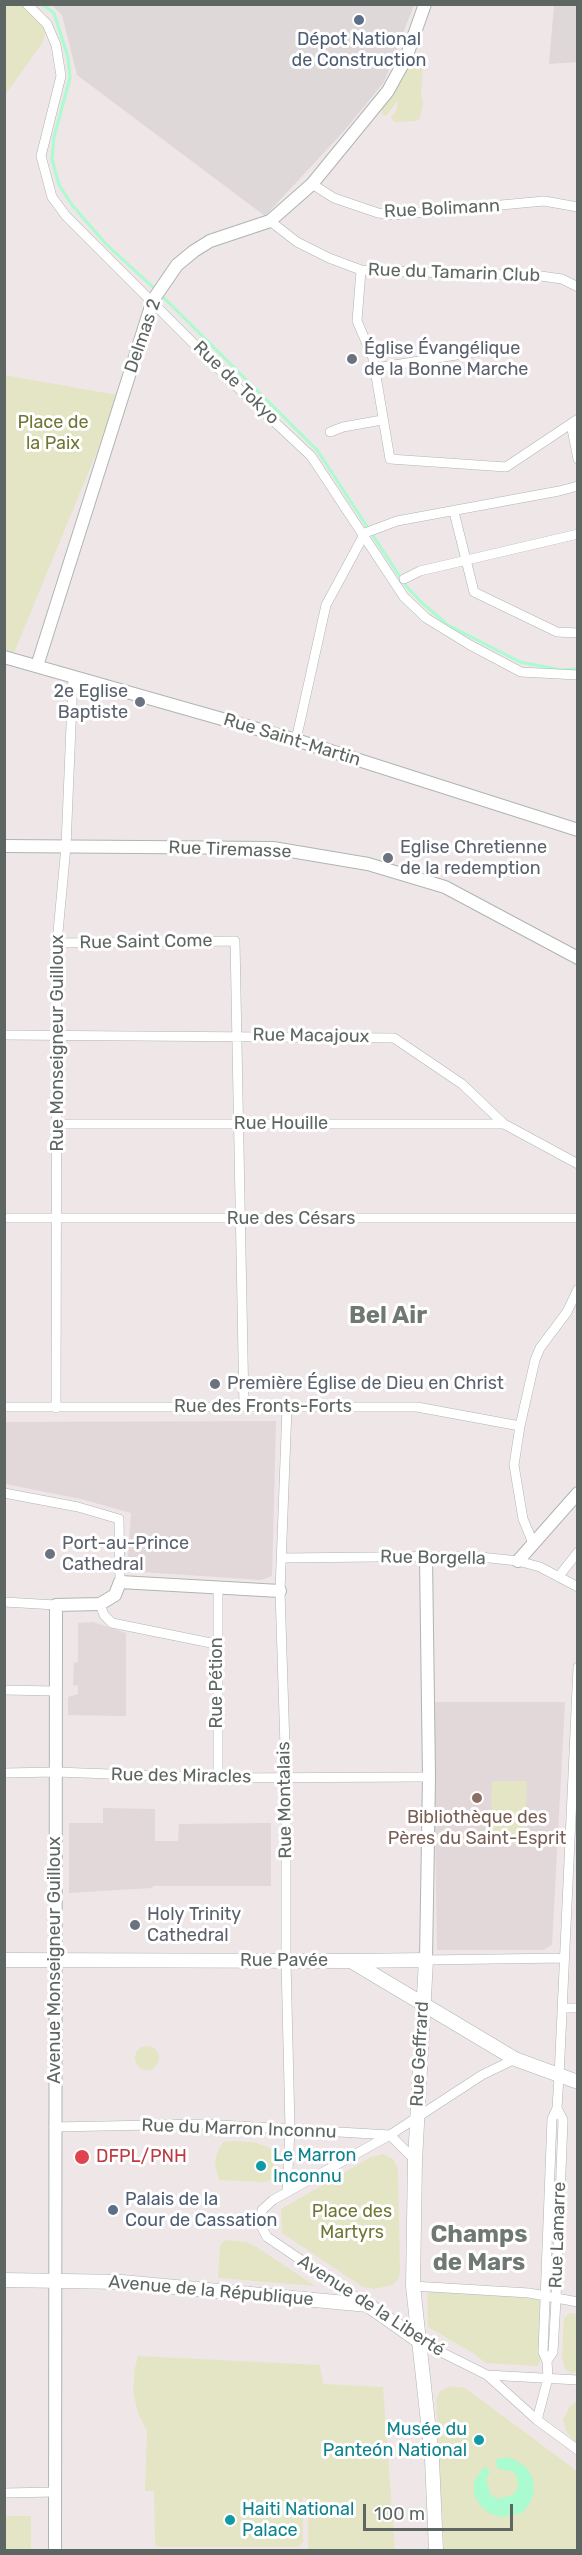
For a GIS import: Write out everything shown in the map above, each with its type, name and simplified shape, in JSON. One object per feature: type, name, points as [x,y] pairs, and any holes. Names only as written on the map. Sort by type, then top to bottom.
[{"type":"main road","name":"Rue Pavée","points":[[4,1960],[426,1960]]},
{"type":"main road","name":"Rue Geffrard","points":[[426,1960],[415,2160],[413,2286],[432,2459],[436,2550]]},
{"type":"main road","points":[[351,1961],[515,2060],[578,2082]]},
{"type":"main road","name":"Avenue de la République","points":[[4,2280],[122,2282],[368,2305]]},
{"type":"main road","name":"Avenue de la Liberté","points":[[368,2305],[419,2341]]},
{"type":"street","name":"Rue de Tokyo","points":[[27,4],[47,24],[56,45],[61,76],[41,156],[52,196],[66,216],[153,300],[234,384],[311,456],[404,597],[426,618],[521,672],[578,675]]},
{"type":"street","name":"Delmas 2","points":[[37,666],[153,300],[162,284],[177,265],[210,241],[270,221],[312,184],[387,91],[406,58],[425,4]]},
{"type":"street","name":"Rue Bolimann","points":[[312,184],[334,198],[378,213],[394,215],[544,201],[578,207]]},
{"type":"street","name":"Rue du Tamarin Club","points":[[270,221],[297,242],[329,258],[361,270],[448,275],[534,276],[562,279],[577,285]]},
{"type":"street","points":[[361,270],[357,321],[376,368],[382,420],[390,459],[506,467],[574,422],[578,459]]},
{"type":"street","points":[[376,368],[481,351]]},
{"type":"street","points":[[330,432],[342,427],[382,420]]},
{"type":"street","points":[[296,740],[326,606],[364,535],[376,528],[398,521],[454,512],[578,486]]},
{"type":"street","points":[[454,512],[474,592],[557,632],[578,633]]},
{"type":"street","points":[[404,579],[420,572],[578,534]]},
{"type":"street","name":"Rue Saint-Martin","points":[[4,657],[296,740],[578,830]]},
{"type":"street","name":"Rue Monseigneur Guilloux","points":[[56,1408],[57,943],[66,846],[73,678]]},
{"type":"street","name":"Rue Tiremasse","points":[[4,846],[273,848],[368,864],[444,887],[578,958]]},
{"type":"street","name":"Rue Saint Come","points":[[57,943],[235,941],[238,1035]]},
{"type":"street","name":"Rue Macajoux","points":[[4,1035],[394,1038],[462,1084],[504,1124],[578,1164]]},
{"type":"street","points":[[238,1035],[244,1407]]},
{"type":"street","name":"Rue Houille","points":[[57,1124],[504,1124]]},
{"type":"street","name":"Rue des Césars","points":[[4,1218],[577,1218]]},
{"type":"street","points":[[533,1544],[523,1519],[514,1465],[520,1426],[535,1360],[540,1348],[567,1312],[578,1289]]},
{"type":"street","name":"Rue des Fronts-Forts","points":[[4,1407],[417,1407],[520,1426]]},
{"type":"street","name":"Rue Montalais","points":[[287,1408],[280,1591],[286,1778],[286,1961],[290,2128],[287,2192]]},
{"type":"street","points":[[4,1493],[78,1507],[119,1519],[120,1582],[115,1595],[100,1604],[56,1605],[4,1602]]},
{"type":"street","points":[[518,1561],[578,1493]]},
{"type":"street","points":[[559,1576],[578,1552]]},
{"type":"street","name":"Rue Borgella","points":[[282,1558],[471,1556],[518,1561],[559,1576],[578,1587]]},
{"type":"street","name":"Rue Geffrard","points":[[426,1557],[429,1777],[426,1960]]},
{"type":"street","points":[[120,1582],[280,1591]]},
{"type":"street","name":"Rue Pétion","points":[[218,1587],[216,1644],[218,1778]]},
{"type":"street","points":[[100,1604],[107,1620],[120,1626],[216,1644]]},
{"type":"street","name":"Avenue Monseigneur Guilloux","points":[[55,2550],[56,1605]]},
{"type":"street","name":"Rue Lamarre","points":[[537,2420],[548,2378],[547,2361],[543,2352],[552,2119],[557,2108],[563,2008],[578,1667]]},
{"type":"street","points":[[4,1690],[55,1691]]},
{"type":"street","name":"Rue des Miracles","points":[[4,1773],[56,1772],[218,1778],[429,1777]]},
{"type":"street","points":[[566,1910],[578,1910]]},
{"type":"street","name":"Rue Pavée","points":[[426,1960],[564,1958]]},
{"type":"street","points":[[563,2008],[578,2008]]},
{"type":"street","points":[[287,2192],[390,2135],[482,2075],[515,2060]]},
{"type":"street","name":"Rue Lamarre","points":[[547,2361],[553,2352],[556,2300],[563,2120],[557,2108]]},
{"type":"street","name":"Rue du Marron Inconnu","points":[[54,2127],[203,2124],[390,2135]]},
{"type":"street","points":[[390,2135],[415,2160]]},
{"type":"street","name":"Avenue de la Liberté","points":[[287,2192],[264,2206],[260,2219],[261,2228],[271,2240],[368,2305]]},
{"type":"street","points":[[413,2286],[530,2293],[556,2300],[578,2302]]},
{"type":"street","name":"Avenue de la Liberté","points":[[419,2341],[487,2375],[537,2420],[578,2450]]},
{"type":"street","points":[[487,2375],[578,2380]]},
{"type":"street","points":[[4,2493],[55,2492]]},
{"type":"shaded area","points":[[52,5],[414,5],[384,82],[344,131],[265,216],[77,75],[62,15]]},
{"type":"shaded area","points":[[554,5],[577,5],[577,62],[549,64]]},
{"type":"shaded area","points":[[276,1421],[272,1576],[261,1580],[127,1571],[131,1513],[81,1499],[5,1484],[5,1422]]},
{"type":"shaded area","points":[[93,1622],[126,1633],[126,1716],[68,1715],[68,1697],[78,1694],[78,1686],[73,1685],[74,1663],[78,1662],[78,1623]]},
{"type":"shaded area","points":[[433,1702],[565,1702],[552,1945],[543,1950],[437,1950]]},
{"type":"shaded area","points":[[103,1808],[155,1809],[155,1841],[178,1841],[179,1824],[271,1823],[271,1886],[153,1886],[152,1888],[69,1893],[69,1823],[103,1823]]},
{"type":"shaded area","points":[[507,2457],[528,2469],[533,2480],[534,2493],[522,2513],[501,2517],[489,2513],[481,2506],[474,2495],[474,2481],[485,2466],[490,2472],[486,2479],[490,2494],[497,2499],[513,2495],[518,2488],[517,2478],[513,2471],[498,2469],[495,2460]]},
{"type":"green space","points":[[5,5],[24,5],[47,24],[43,42],[5,95]]},
{"type":"green space","points":[[416,65],[423,69],[421,92],[423,104],[420,118],[416,121],[394,122],[391,117],[396,111],[398,100],[386,116],[382,114],[382,108],[395,92],[404,70]]},
{"type":"green space","name":"Place de la Paix","points":[[4,375],[117,395],[98,449],[9,665],[4,664]]},
{"type":"green space","points":[[492,1781],[527,1781],[525,1844],[490,1844]]},
{"type":"green space","points":[[147,2046],[155,2050],[159,2058],[155,2066],[147,2070],[139,2066],[135,2058],[139,2050]]},
{"type":"green space","points":[[223,2142],[254,2142],[273,2149],[275,2155],[273,2179],[264,2182],[219,2180],[215,2165],[217,2153]]},
{"type":"green space","name":"Place des Martyrs","points":[[383,2154],[393,2159],[398,2169],[400,2272],[398,2279],[392,2285],[374,2289],[363,2287],[282,2233],[281,2209],[371,2157]]},
{"type":"green space","points":[[225,2240],[247,2242],[315,2286],[218,2278],[220,2245]]},
{"type":"green space","points":[[427,2283],[545,2301],[541,2358],[538,2366],[486,2363],[428,2327]]},
{"type":"green space","name":"Champs de Mars","points":[[570,2313],[578,2314],[577,2371],[571,2373],[565,2369],[562,2356],[564,2318]]},
{"type":"green space","points":[[138,2356],[320,2365],[323,2384],[383,2387],[395,2550],[308,2550],[308,2500],[303,2497],[303,2542],[299,2547],[157,2547],[154,2491],[145,2491],[147,2431],[138,2413],[133,2392]]},
{"type":"green space","points":[[450,2386],[465,2388],[577,2471],[577,2550],[444,2550],[436,2400],[440,2391]]},
{"type":"green space","points":[[577,2401],[577,2444],[566,2431],[563,2420],[570,2406]]},
{"type":"green space","points":[[5,2516],[31,2516],[31,2550],[5,2550]]},
{"type":"waterway","points":[[42,4],[54,13],[68,57],[70,78],[54,137],[52,159],[59,185],[72,205],[106,244],[156,290]]},
{"type":"waterway","points":[[160,294],[317,450],[406,586],[421,602],[448,625],[520,662],[562,670],[578,669]]},
{"type":"place","name":"Dépot National de Construction","points":[[359,20]]},
{"type":"place","name":"Église Évangélique de la Bonne Marche","points":[[352,359]]},
{"type":"place","name":"2e Eglise Baptiste","points":[[140,702]]},
{"type":"place","name":"Eglise Chretienne de la redemption","points":[[388,858]]},
{"type":"place","name":"Première Église de Dieu en Christ","points":[[215,1384]]},
{"type":"place","name":"Port-au-Prince Cathedral","points":[[50,1554]]},
{"type":"place","name":"Bibliothèque des Pères du Saint-Esprit","points":[[477,1798]]},
{"type":"place","name":"Holy Trinity Cathedral","points":[[135,1925]]},
{"type":"place","name":"DFPL/PNH","points":[[82,2157]]},
{"type":"place","name":"Le Marron Inconnu","points":[[261,2166]]},
{"type":"place","name":"Palais de la Cour de Cassation","points":[[113,2210]]},
{"type":"place","name":"Musée du Panteón National","points":[[479,2440]]},
{"type":"place","name":"Haiti National Palace","points":[[230,2520]]},
{"type":"district","name":"Bel Air","points":[[388,1316]]},
{"type":"district","name":"Champs de Mars","points":[[479,2249]]}]
